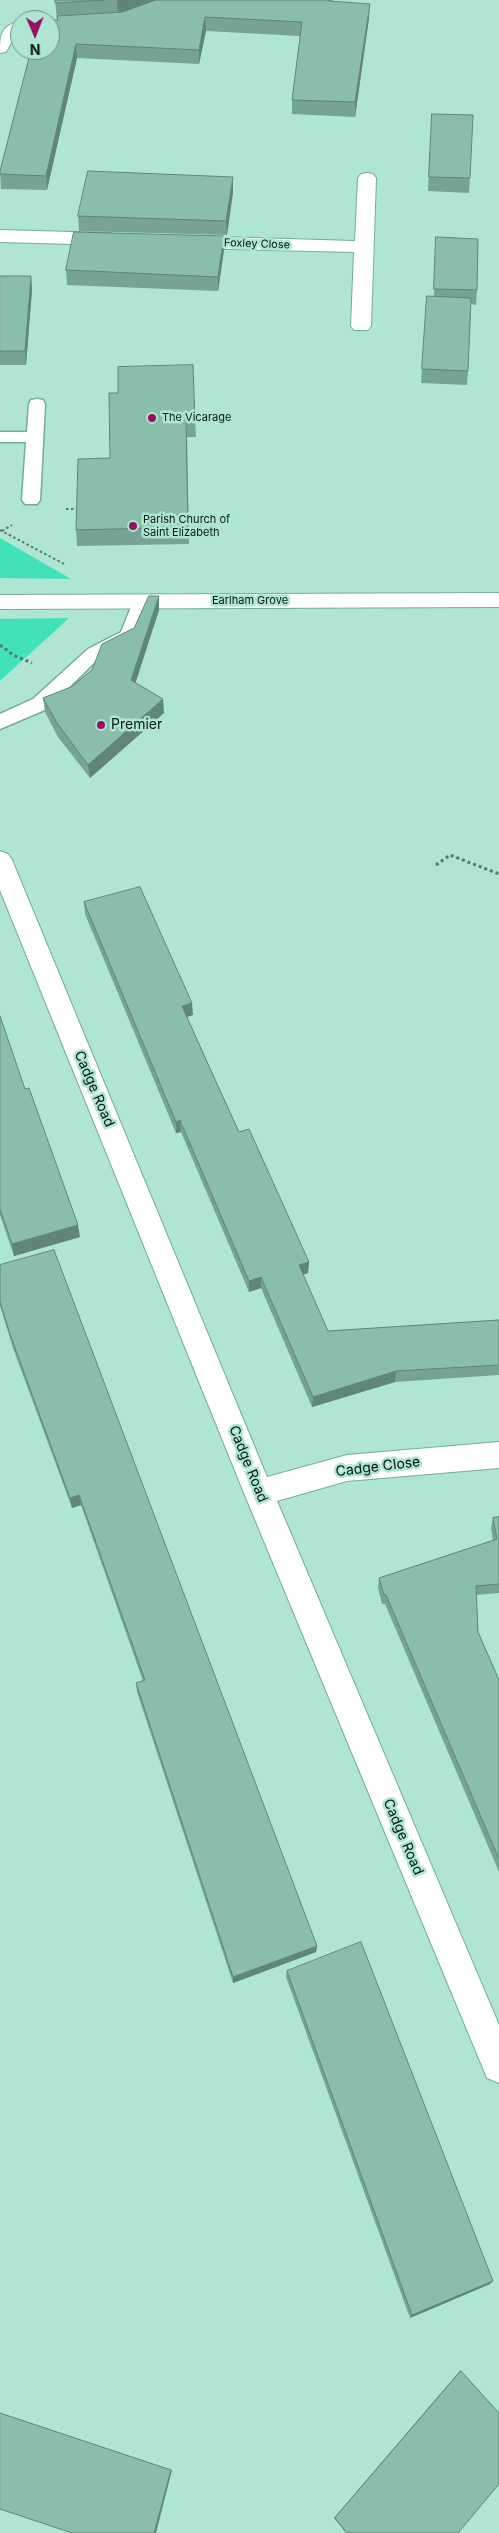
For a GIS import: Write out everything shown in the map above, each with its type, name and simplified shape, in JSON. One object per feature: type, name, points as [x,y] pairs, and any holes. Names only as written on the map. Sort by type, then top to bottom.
[{"type":"street","points":[[2,43],[10,31]]},
{"type":"street","points":[[361,326],[367,178]]},
{"type":"street","points":[[0,236],[129,240]]},
{"type":"street","name":"Foxley Close","points":[[168,241],[364,247]]},
{"type":"street","name":"Earlham Grove","points":[[0,602],[499,600]]},
{"type":"street","name":"Cadge Road","points":[[0,860],[259,1493],[499,2066]]},
{"type":"street","name":"Cadge Close","points":[[259,1493],[347,1468],[499,1455]]},
{"type":"lane","points":[[31,500],[37,404]]},
{"type":"lane","points":[[0,437],[35,437]]},
{"type":"lane","points":[[0,722],[40,704],[94,653],[128,636],[142,602]]},
{"type":"path","points":[[0,530],[67,565]]},
{"type":"path","points":[[0,645],[32,663]]},
{"type":"path","points":[[436,865],[450,855],[484,870],[499,874]]},
{"type":"green space","points":[[0,538],[71,579],[0,578]]},
{"type":"green space","points":[[69,618],[0,681],[0,619]]},
{"type":"building","points":[[55,0],[105,0],[56,3]]},
{"type":"building","points":[[156,0],[329,0],[370,4],[355,102],[292,100],[302,22],[205,17],[199,50],[76,44],[46,176],[0,174],[28,60],[60,60],[60,16],[122,12]]},
{"type":"building","points":[[432,114],[473,115],[470,178],[429,177]]},
{"type":"building","points":[[88,171],[233,177],[226,221],[78,216]]},
{"type":"building","points":[[74,232],[224,236],[218,277],[66,270]]},
{"type":"building","points":[[436,237],[478,239],[477,290],[434,289]]},
{"type":"building","points":[[0,276],[31,276],[25,351],[0,351]]},
{"type":"building","points":[[427,296],[471,298],[468,371],[422,369]]},
{"type":"building","points":[[193,365],[195,420],[186,420],[188,527],[76,530],[78,459],[110,458],[109,393],[118,393],[118,367]]},
{"type":"building","name":"Premier","points":[[149,596],[159,596],[131,680],[163,699],[88,765],[57,723],[43,698],[71,687],[92,670],[102,644],[134,628]]},
{"type":"building","points":[[140,887],[192,1003],[182,1006],[207,1062],[239,1132],[249,1129],[309,1262],[299,1265],[328,1331],[499,1320],[499,1365],[396,1371],[313,1397],[261,1277],[249,1281],[180,1120],[176,1122],[84,902]]},
{"type":"building","points":[[0,1016],[25,1089],[29,1088],[78,1225],[12,1244],[0,1209]]},
{"type":"building","points":[[54,1250],[317,1946],[233,1977],[136,1683],[145,1680],[79,1495],[70,1498],[0,1302],[0,1265]]},
{"type":"building","points":[[499,1517],[499,1584],[476,1586],[478,1632],[499,1680],[499,1859],[386,1595],[384,1595],[379,1578],[497,1539],[493,1518]]},
{"type":"building","points":[[361,1942],[493,2281],[412,2315],[287,1971]]},
{"type":"building","points":[[461,2371],[499,2413],[499,2484],[458,2533],[347,2533],[335,2518]]},
{"type":"building","points":[[0,2413],[171,2470],[154,2533],[72,2533],[0,2509]]},
{"type":"place","name":"The Vicarage","points":[[152,418]]},
{"type":"place","name":"Parish Church of Saint Elizabeth","points":[[133,526]]},
{"type":"place","name":"Premier","points":[[101,725]]}]
